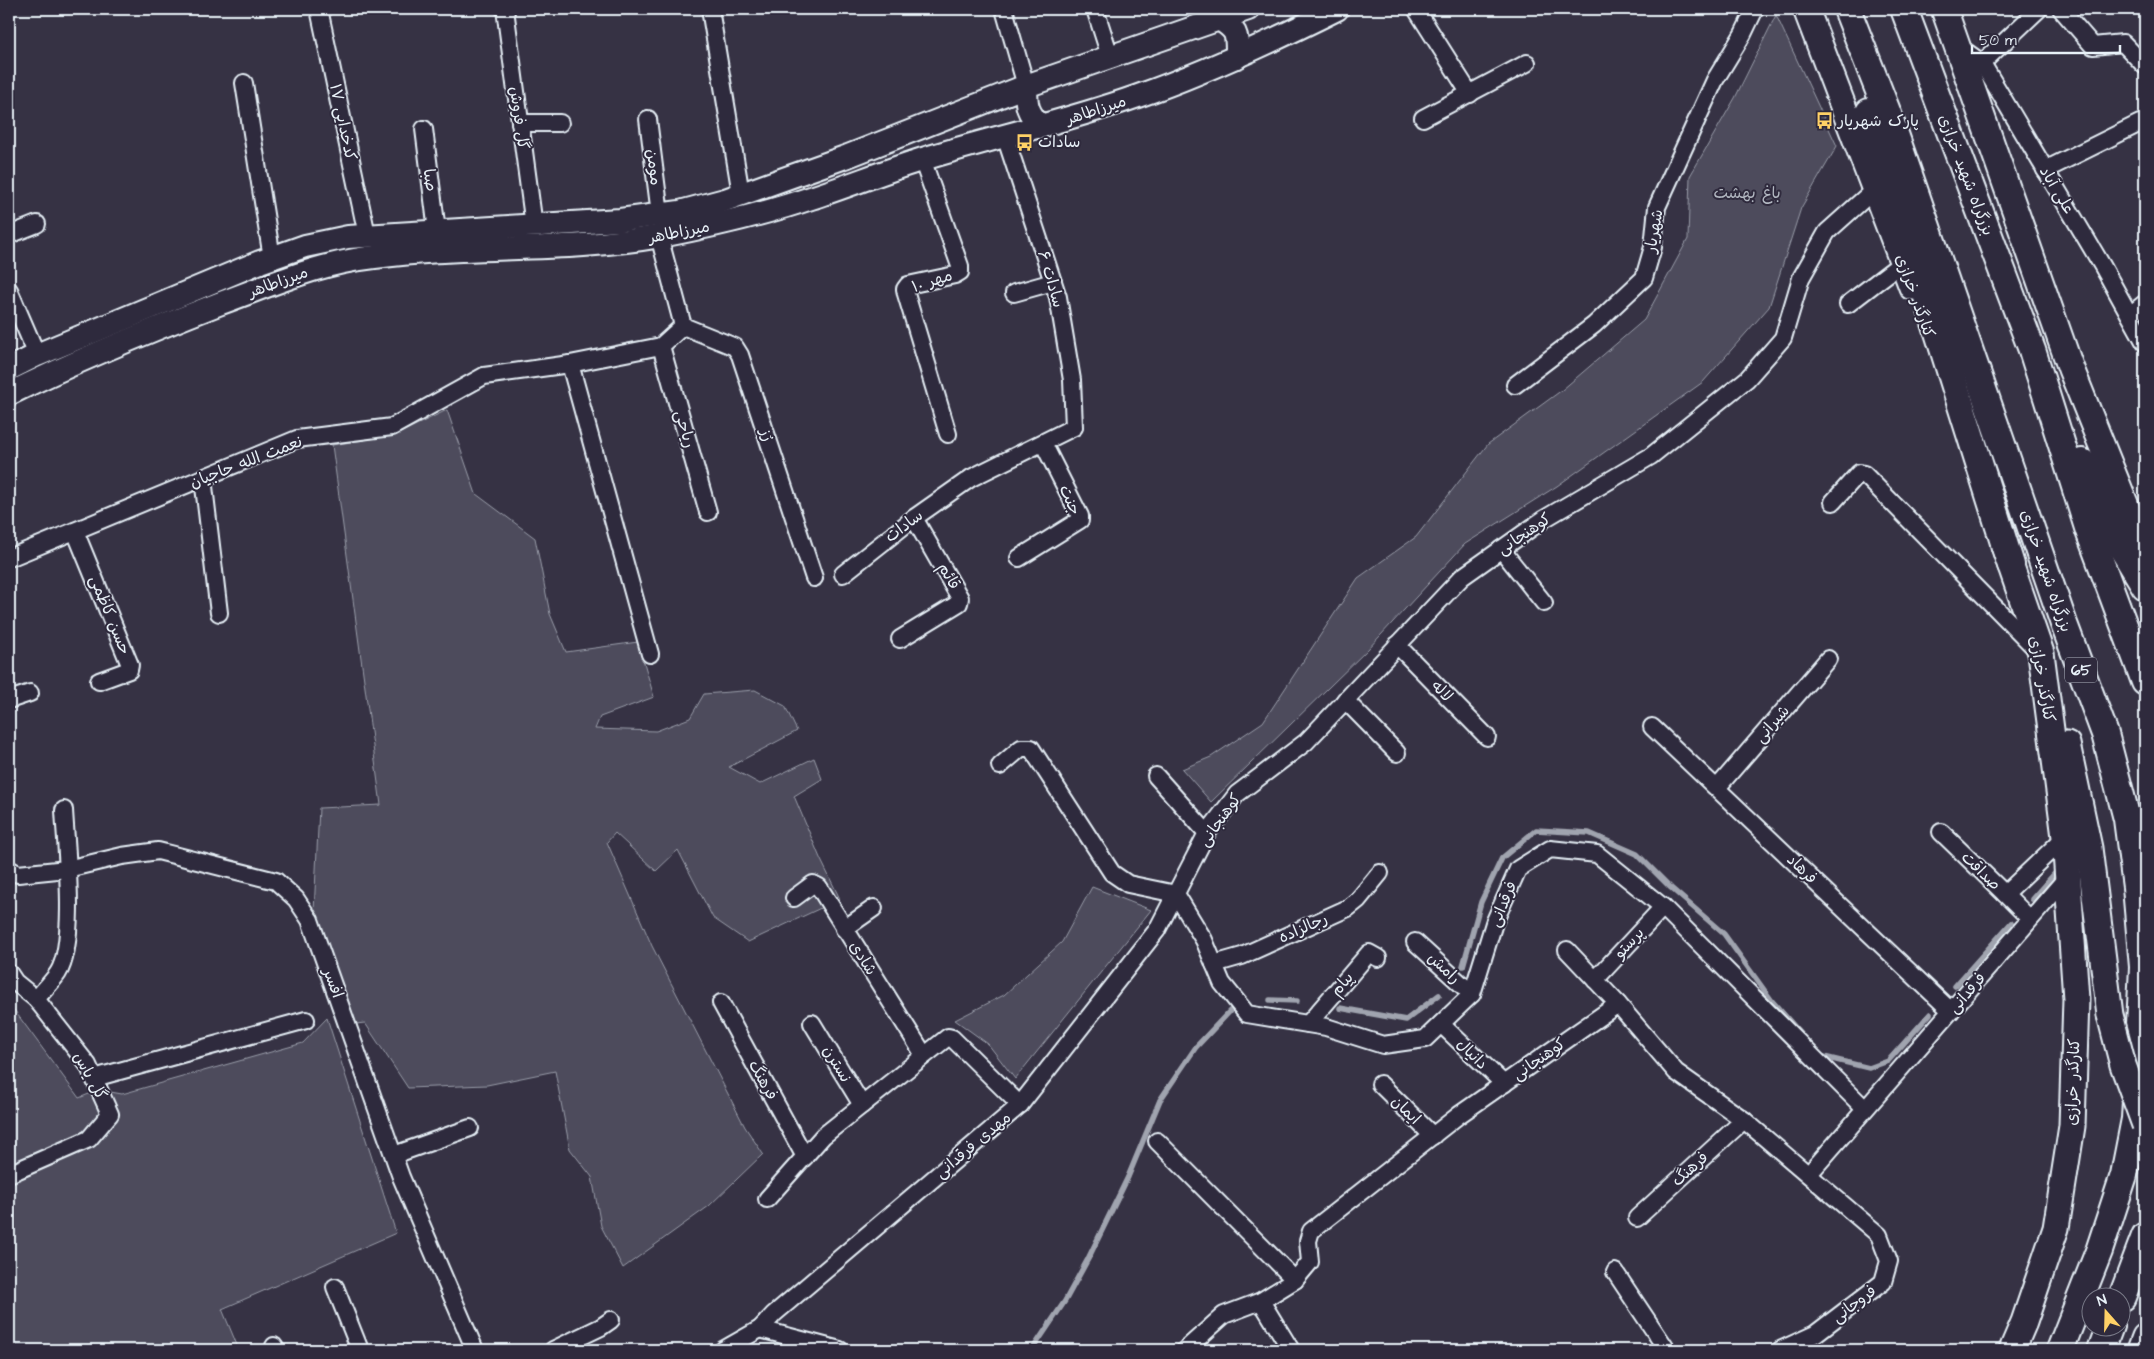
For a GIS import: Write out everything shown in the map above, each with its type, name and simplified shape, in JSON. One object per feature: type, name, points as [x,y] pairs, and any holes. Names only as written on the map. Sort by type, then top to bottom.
[{"type":"highway","points":[[1835,9],[2011,565]]},
{"type":"highway","name":"بزرگراه شهید خرازی","points":[[1847,9],[1888,114],[2064,624],[2105,734],[2127,819],[2136,887],[2143,967],[2135,1119],[2124,1175],[2099,1251],[2060,1350]]},
{"type":"highway","name":"بزرگراه شهید خرازی","points":[[1904,9],[2032,350],[2090,531],[2145,682]]},
{"type":"highway","points":[[2032,350],[2119,543],[2145,586]]},
{"type":"highway","points":[[2126,1286],[2145,1236]]},
{"type":"highway","points":[[2101,1350],[2106,1336]]},
{"type":"main road","name":"میرزاطاهر","points":[[9,369],[37,355],[305,246],[367,235],[620,220],[660,225],[680,212],[741,194],[848,156],[1026,86],[1248,9]]},
{"type":"main road","name":"میرزاطاهر","points":[[9,394],[47,375],[173,322],[314,269],[352,260],[410,252],[552,246],[660,225],[736,221],[808,200],[922,159],[1041,127],[1139,96],[1236,57],[1337,9]]},
{"type":"main road","name":"کنارگذر خرازی","points":[[1806,9],[1903,262],[2041,653],[2065,837],[2068,876],[2076,999],[2072,1126],[2056,1228],[2024,1322],[2012,1350]]},
{"type":"main road","points":[[1944,9],[2071,369],[2145,553]]},
{"type":"main road","points":[[1218,18],[1233,28],[1237,39],[1236,57]]},
{"type":"main road","points":[[1026,86],[1026,106],[1032,118],[1041,127]]},
{"type":"main road","points":[[2041,653],[2071,758],[2089,848],[2110,1015],[2123,1065],[2145,1125]]},
{"type":"main road","points":[[2140,1350],[2145,1337]]},
{"type":"street","name":"کدخدایی ۱۷","points":[[319,9],[367,235]]},
{"type":"street","name":"گل فروش","points":[[505,9],[534,226]]},
{"type":"street","points":[[710,9],[741,194]]},
{"type":"street","points":[[1004,9],[1026,86]]},
{"type":"street","points":[[1095,9],[1110,56]]},
{"type":"street","points":[[1416,9],[1470,94]]},
{"type":"street","name":"شهریار","points":[[1515,384],[1594,325],[1644,278],[1653,248],[1657,207],[1715,80],[1743,34],[1755,9]]},
{"type":"street","points":[[1982,63],[2039,9]]},
{"type":"street","points":[[2061,9],[2093,46],[2123,43],[2145,66]]},
{"type":"street","name":"علی آباد","points":[[1958,46],[1982,63],[2145,343]]},
{"type":"street","points":[[1423,118],[1527,63]]},
{"type":"street","points":[[244,83],[272,258]]},
{"type":"street","name":"مومن","points":[[648,119],[660,225],[683,326]]},
{"type":"street","points":[[520,123],[560,123]]},
{"type":"street","points":[[2045,170],[2140,123]]},
{"type":"street","name":"صبا","points":[[424,129],[437,231]]},
{"type":"street","name":"سادات ۶","points":[[1005,136],[1053,282],[1072,380],[1074,427]]},
{"type":"street","name":"مهر ۱۰","points":[[922,159],[960,266],[960,272],[908,285],[905,289],[948,434]]},
{"type":"street","name":"کوهنجانی","points":[[1176,894],[1207,833],[1237,794],[1306,742],[1462,577],[1544,519],[1651,456],[1747,379],[1783,338],[1801,278],[1827,232],[1875,189]]},
{"type":"street","points":[[9,236],[38,224]]},
{"type":"street","points":[[1848,304],[1903,262]]},
{"type":"street","points":[[1014,293],[1053,282]]},
{"type":"street","points":[[9,290],[37,355]]},
{"type":"street","points":[[2130,315],[2145,303]]},
{"type":"street","points":[[661,346],[683,326]]},
{"type":"street","name":"رُز","points":[[683,326],[736,347],[814,578]]},
{"type":"street","name":"نعمت الله حاجیان","points":[[9,558],[296,439],[392,427],[484,376],[570,364],[661,346]]},
{"type":"street","name":"ریاحی","points":[[661,346],[708,512]]},
{"type":"street","points":[[570,364],[650,654]]},
{"type":"street","name":"سادات","points":[[843,574],[914,518],[971,478],[1074,427]]},
{"type":"street","name":"جنت","points":[[1019,558],[1080,520],[1080,516],[1043,443]]},
{"type":"street","points":[[1833,502],[1859,473],[1864,474],[2041,653]]},
{"type":"street","points":[[202,478],[219,613]]},
{"type":"street","name":"قائم","points":[[900,639],[958,603],[960,598],[914,518]]},
{"type":"street","name":"حسن کاظمی","points":[[75,530],[130,665],[129,670],[99,681]]},
{"type":"street","points":[[1501,550],[1544,603]]},
{"type":"street","name":"لاله","points":[[1397,645],[1487,737]]},
{"type":"street","name":"شیرانی","points":[[1717,788],[1828,659]]},
{"type":"street","points":[[9,700],[30,693]]},
{"type":"street","points":[[1345,700],[1397,753]]},
{"type":"street","name":"فرهاد","points":[[1652,727],[1951,1011]]},
{"type":"street","points":[[1000,766],[1021,748],[1030,748],[1112,873],[1128,884],[1176,894],[1204,940],[1214,964]]},
{"type":"street","points":[[1156,776],[1207,833]]},
{"type":"street","points":[[36,1000],[58,972],[64,956],[69,911],[64,810]]},
{"type":"street","name":"صداقت","points":[[1941,832],[2005,894],[2065,837]]},
{"type":"street","name":"فرقدانی","points":[[1214,964],[1222,984],[1247,1014],[1326,1027],[1383,1046],[1425,1039],[1472,994],[1494,924],[1518,868],[1550,848],[1597,854],[1663,907],[1865,1109]]},
{"type":"street","name":"افسر","points":[[9,869],[18,874],[67,869],[122,856],[158,851],[276,881],[296,899],[310,920],[394,1156],[436,1262],[475,1350]]},
{"type":"street","name":"رجالزاده","points":[[1214,964],[1242,956],[1348,908],[1358,900],[1380,873]]},
{"type":"street","name":"فرقدانی","points":[[1809,1174],[2068,876]]},
{"type":"street","name":"شادی","points":[[794,898],[814,884],[817,885],[924,1056]]},
{"type":"street","name":"مهدی فرقدانی","points":[[723,1350],[760,1329],[782,1308],[1020,1105],[1157,930],[1176,894]]},
{"type":"street","points":[[2005,894],[2030,919]]},
{"type":"street","name":"پرستو","points":[[1595,980],[1663,907]]},
{"type":"street","points":[[844,929],[874,908]]},
{"type":"street","name":"رامش","points":[[1415,942],[1472,994]]},
{"type":"street","points":[[1566,950],[1618,1004],[1676,1072],[1744,1120],[1809,1174]]},
{"type":"street","name":"پیام","points":[[1308,1024],[1369,953],[1378,958]]},
{"type":"street","name":"گل یاس","points":[[9,1174],[89,1139],[110,1114],[88,1066],[36,1000],[11,980]]},
{"type":"street","name":"فرهنگ","points":[[721,1003],[805,1157]]},
{"type":"street","name":"کوهنجانی","points":[[1185,1350],[1224,1315],[1261,1301],[1295,1280],[1310,1262],[1308,1241],[1311,1231],[1433,1136],[1618,1004]]},
{"type":"street","points":[[94,1078],[306,1020]]},
{"type":"street","name":"نسترن","points":[[812,1023],[862,1105]]},
{"type":"street","name":"دانیال","points":[[1441,1024],[1504,1084]]},
{"type":"street","points":[[767,1199],[823,1136],[943,1040],[952,1038],[1020,1105]]},
{"type":"street","name":"ایمان","points":[[1380,1084],[1433,1136]]},
{"type":"street","name":"فرهنگ","points":[[1637,1218],[1744,1120]]},
{"type":"street","points":[[394,1156],[470,1128]]},
{"type":"street","points":[[1156,1141],[1295,1280]]},
{"type":"street","name":"فروجانی","points":[[1780,1350],[1815,1334],[1883,1282],[1889,1261],[1879,1235],[1809,1174]]},
{"type":"street","points":[[1615,1272],[1666,1350]]},
{"type":"street","points":[[335,1286],[360,1350]]},
{"type":"street","points":[[1261,1301],[1291,1350]]},
{"type":"street","points":[[553,1350],[612,1320]]},
{"type":"street","points":[[760,1329],[840,1350]]},
{"type":"green space","name":"باغ بهشت","points":[[1776,15],[1837,146],[1801,208],[1769,307],[1703,382],[1557,486],[1465,544],[1368,649],[1211,802],[1182,769],[1211,757],[1263,722],[1358,578],[1416,537],[1488,444],[1562,390],[1644,320],[1688,239],[1690,176],[1735,98]]},
{"type":"green space","points":[[447,410],[476,494],[535,538],[550,614],[566,652],[638,642],[654,697],[600,717],[595,729],[656,731],[690,718],[704,694],[755,690],[785,706],[797,731],[729,767],[760,784],[814,758],[822,779],[794,796],[820,858],[840,899],[748,942],[713,918],[678,850],[656,871],[615,833],[607,842],[652,946],[745,1127],[763,1154],[709,1206],[623,1268],[601,1226],[592,1177],[570,1149],[555,1071],[487,1085],[408,1088],[365,1023],[356,1024],[314,912],[319,808],[381,805],[332,445],[396,435]]},
{"type":"green space","points":[[1092,887],[1151,910],[1015,1079],[988,1044],[955,1020],[1004,995],[1062,942]]},
{"type":"green space","points":[[9,1003],[79,1098],[99,1090],[122,1094],[303,1043],[327,1018],[396,1233],[222,1309],[239,1350],[9,1350]]},
{"type":"waterway","points":[[1463,966],[1481,902],[1502,858],[1536,830],[1589,833],[1637,854],[1671,888],[1724,934],[1772,1001],[1801,1034]]},
{"type":"waterway","points":[[2032,899],[2056,872]]},
{"type":"waterway","points":[[1955,986],[2011,923]]},
{"type":"waterway","points":[[1340,1008],[1406,1020],[1439,995]]},
{"type":"waterway","points":[[1270,1000],[1297,1001]]},
{"type":"waterway","points":[[1032,1350],[1065,1301],[1088,1259],[1128,1177],[1160,1100],[1196,1047],[1230,1011]]},
{"type":"waterway","points":[[1820,1056],[1869,1068],[1888,1061],[1930,1014]]},
{"type":"place","name":"پارک شهریار","points":[[1824,121]]},
{"type":"place","name":"سادات","points":[[1024,142]]}]
